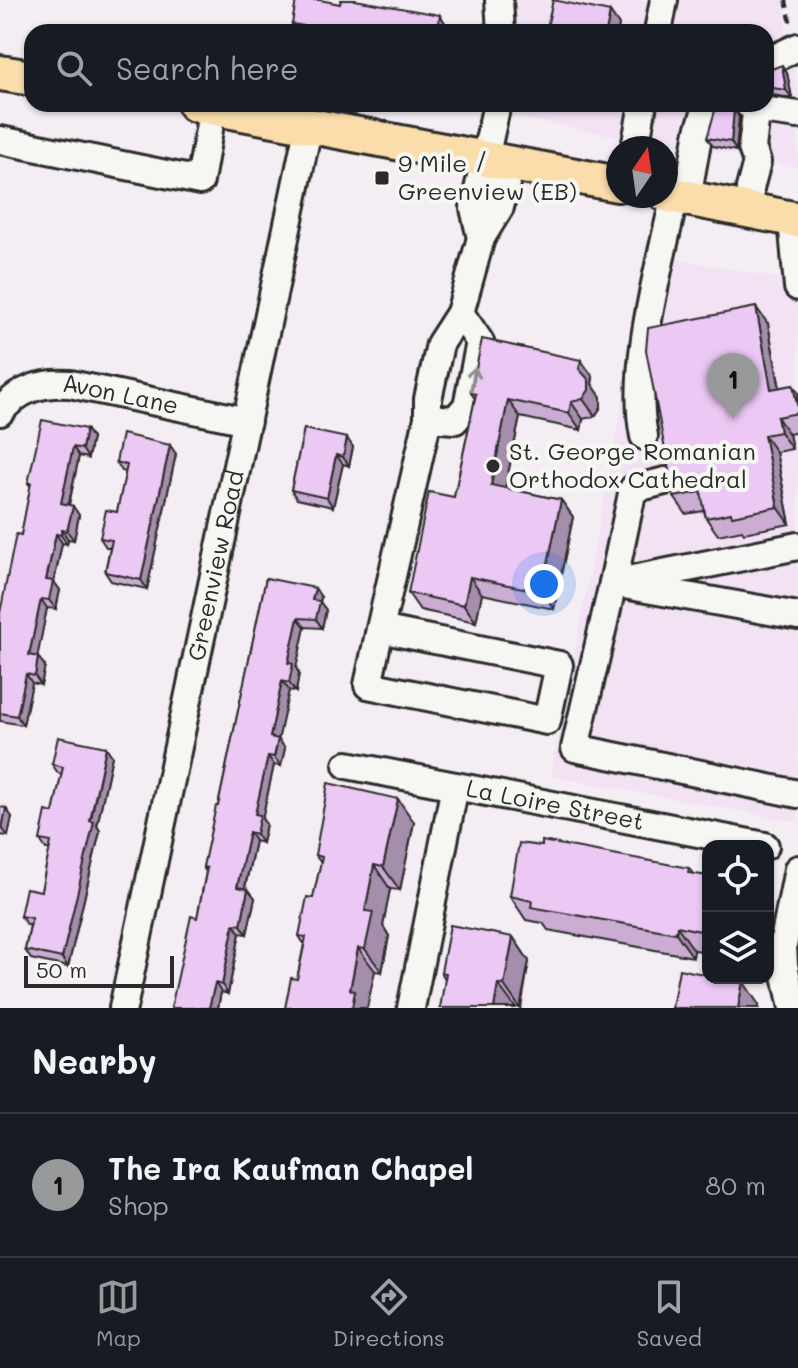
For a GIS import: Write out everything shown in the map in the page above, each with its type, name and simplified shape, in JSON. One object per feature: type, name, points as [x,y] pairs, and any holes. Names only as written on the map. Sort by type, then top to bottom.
[{"type":"main road","points":[[0,73],[24,77]]},
{"type":"main road","points":[[243,112],[606,182]]},
{"type":"main road","points":[[678,196],[795,219]]},
{"type":"street","points":[[499,0],[500,24]]},
{"type":"street","points":[[660,24],[664,0]]},
{"type":"street","points":[[774,58],[798,47]]},
{"type":"street","points":[[0,140],[200,181],[204,112]]},
{"type":"street","points":[[380,629],[559,665],[547,721],[368,685],[380,629],[428,418],[428,399],[440,344],[460,313],[481,238],[500,207],[497,112]]},
{"type":"street","points":[[637,136],[642,112]]},
{"type":"street","points":[[678,190],[705,112]]},
{"type":"street","points":[[750,210],[750,188],[757,162],[752,148],[754,112]]},
{"type":"street","points":[[774,112],[798,115]]},
{"type":"street","name":"Greenview Road","points":[[123,1008],[309,124]]},
{"type":"street","points":[[644,436],[640,414],[647,326],[673,208]]},
{"type":"street","points":[[795,219],[798,287]]},
{"type":"street","points":[[428,418],[455,420],[467,406],[480,342],[460,313]]},
{"type":"street","name":"Avon Lane","points":[[0,412],[21,392],[53,383],[247,421]]},
{"type":"street","points":[[665,481],[633,489],[575,748],[798,794]]},
{"type":"street","points":[[613,583],[798,546]]},
{"type":"street","points":[[613,583],[798,616]]},
{"type":"street","name":"La Loire Street","points":[[347,765],[736,840]]},
{"type":"street","points":[[411,1008],[455,786]]},
{"type":"street","name":"La Loire Street","points":[[774,847],[798,852]]},
{"type":"street","points":[[793,1008],[783,946],[798,869]]},
{"type":"shaded area","points":[[486,0],[784,0],[785,23],[798,90],[798,167],[678,144],[678,136],[615,136],[490,112],[774,112],[774,24],[488,24]]},
{"type":"shaded area","points":[[651,254],[798,282],[798,822],[551,776]]},
{"type":"building","points":[[296,0],[340,4],[341,0],[355,0],[440,15],[438,24],[292,24]]},
{"type":"building","points":[[553,0],[610,12],[608,24],[548,24]]},
{"type":"building","points":[[782,65],[786,90],[774,88],[774,68]]},
{"type":"building","points":[[715,112],[734,112],[731,142],[707,138]]},
{"type":"building","points":[[756,307],[771,389],[793,385],[798,409],[798,413],[777,417],[780,432],[764,435],[778,507],[706,518],[701,492],[674,497],[646,350],[648,328]]},
{"type":"building","name":"St. George Romanian Orthodox Cathedral","points":[[482,339],[581,360],[579,369],[589,380],[589,390],[583,399],[571,402],[569,413],[508,400],[491,485],[561,500],[542,592],[470,577],[464,605],[408,593],[429,492],[454,497],[476,394],[471,393]]},
{"type":"building","points":[[42,420],[86,429],[82,449],[73,447],[61,503],[73,506],[67,531],[56,534],[46,580],[53,581],[49,600],[41,599],[29,655],[38,657],[35,676],[26,674],[17,716],[0,713],[0,613],[16,534],[21,535],[31,483],[28,483]]},
{"type":"building","points":[[304,429],[347,438],[343,457],[336,455],[327,498],[291,490]]},
{"type":"building","points":[[122,434],[170,445],[141,580],[105,572],[112,540],[100,538],[106,510],[117,512],[127,465],[116,462]]},
{"type":"building","points":[[266,578],[315,588],[312,600],[320,601],[316,619],[298,618],[288,663],[293,664],[289,683],[282,681],[270,737],[278,739],[274,757],[268,756],[255,814],[260,815],[256,834],[249,832],[237,887],[248,889],[241,925],[234,924],[222,985],[215,983],[209,1008],[171,1008],[191,916],[197,918],[207,868],[203,867]]},
{"type":"building","points":[[58,737],[106,747],[90,821],[94,822],[62,958],[25,950],[32,918],[20,916],[26,888],[41,891],[51,842],[40,840],[46,811],[53,813],[63,767],[52,764]]},
{"type":"building","points":[[328,783],[398,799],[383,867],[374,865],[365,911],[373,912],[365,949],[358,948],[350,990],[355,991],[352,1008],[285,1008],[291,978],[297,979],[306,937],[299,936],[307,897],[313,898],[322,857],[315,855]]},
{"type":"building","points":[[0,807],[6,808],[2,828],[0,827]]},
{"type":"building","points":[[542,841],[689,868],[688,873],[702,875],[700,931],[677,926],[676,933],[531,907],[532,901],[510,896],[519,843],[542,846]]},
{"type":"building","points":[[450,925],[513,937],[504,985],[498,984],[494,1008],[440,1008],[446,973],[441,972]]},
{"type":"building","points":[[679,969],[702,974],[702,984],[742,984],[738,1008],[672,1008]]},
{"type":"place","name":"9 Mile / Greenview (EB)","points":[[382,178]]},
{"type":"place","name":"The Ira Kaufman Chapel","points":[[733,419]]},
{"type":"place","name":"St. George Romanian Orthodox Cathedral","points":[[493,466]]}]
